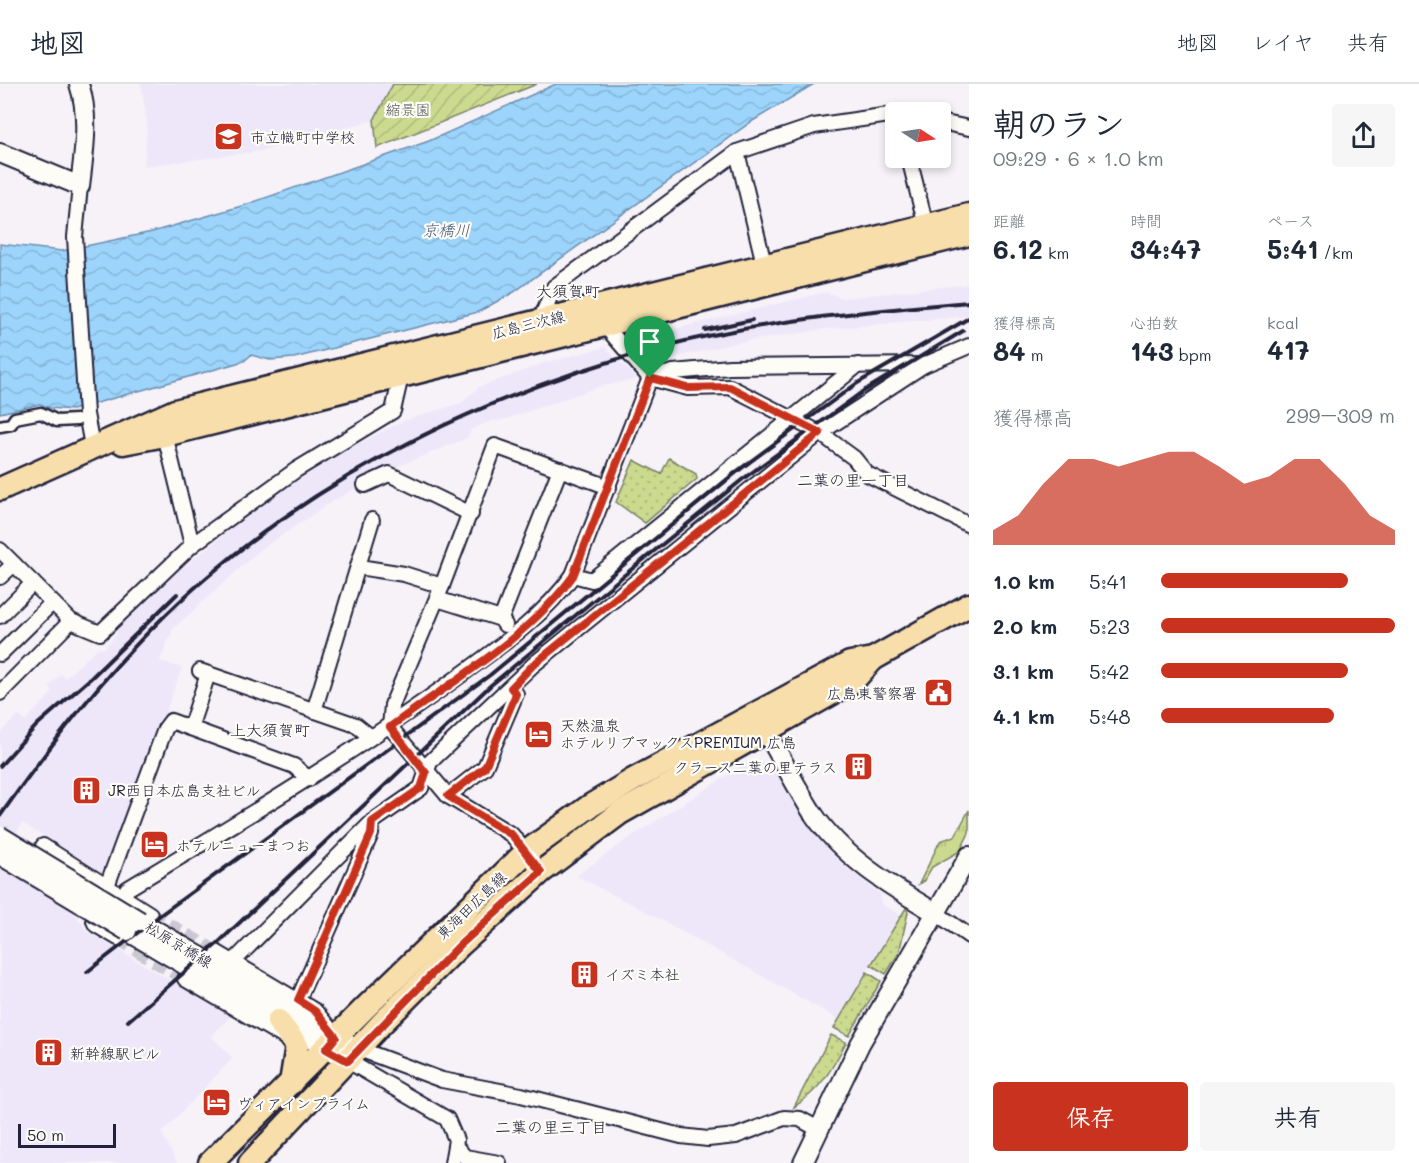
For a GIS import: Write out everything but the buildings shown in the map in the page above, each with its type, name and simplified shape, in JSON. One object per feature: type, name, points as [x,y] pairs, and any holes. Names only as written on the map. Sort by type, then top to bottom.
[{"type":"main road","name":"広島三次線","points":[[767,275],[969,215]]},
{"type":"main road","name":"広島三次線","points":[[92,446],[165,435],[401,376],[597,316],[767,275],[969,234]]},
{"type":"main road","name":"広島三次線","points":[[0,489],[92,446],[175,411],[540,321],[597,316]]},
{"type":"main road","name":"東海田広島線","points":[[250,1163],[460,945],[541,872],[620,813],[850,663],[873,658],[969,605]]},
{"type":"main road","name":"東海田広島線","points":[[210,1163],[525,853],[590,806],[633,780],[761,723]]},
{"type":"main road","points":[[290,1011],[297,1052],[291,1083]]},
{"type":"street","points":[[79,84],[86,113],[76,245],[82,417],[92,446]]},
{"type":"street","points":[[540,321],[554,287],[736,152],[814,126],[885,116]]},
{"type":"street","points":[[951,124],[969,128]]},
{"type":"street","points":[[736,152],[767,275]]},
{"type":"street","points":[[0,153],[80,186]]},
{"type":"street","points":[[912,168],[926,226]]},
{"type":"street","points":[[597,316],[650,378],[688,388],[730,387],[820,433],[854,458],[867,474],[969,525]]},
{"type":"street","points":[[233,962],[372,822],[421,788],[430,762],[533,665],[820,433],[924,364],[969,346]]},
{"type":"street","points":[[650,378],[673,372],[730,367],[924,364]]},
{"type":"street","points":[[573,576],[592,580],[858,365]]},
{"type":"street","points":[[0,550],[71,621],[100,633],[192,545],[296,470],[393,411],[401,376]]},
{"type":"street","points":[[123,897],[127,889],[390,727],[514,636],[558,596],[573,576],[650,378]]},
{"type":"street","points":[[0,426],[11,424],[15,418],[41,413],[57,421],[82,417]]},
{"type":"street","points":[[165,435],[192,545]]},
{"type":"street","points":[[541,872],[512,835],[448,796],[426,773],[390,727],[392,705],[440,592],[495,446],[609,487]]},
{"type":"street","points":[[501,619],[560,469]]},
{"type":"street","points":[[365,485],[389,474],[471,514]]},
{"type":"street","points":[[314,711],[372,520]]},
{"type":"street","points":[[0,578],[14,564]]},
{"type":"street","points":[[359,567],[404,574],[501,619],[514,636]]},
{"type":"street","points":[[0,616],[33,583]]},
{"type":"street","points":[[0,654],[52,603]]},
{"type":"street","points":[[0,693],[71,621]]},
{"type":"street","points":[[190,728],[204,673],[356,725],[371,737]]},
{"type":"street","points":[[448,796],[485,767],[516,694],[511,688]]},
{"type":"street","points":[[118,939],[96,925],[94,921],[165,729],[171,721],[294,766],[309,779]]},
{"type":"street","points":[[761,723],[812,812],[857,861],[969,936]]},
{"type":"street","points":[[290,1011],[371,834],[372,822]]},
{"type":"street","name":"松原京橋線","points":[[0,836],[290,1011],[331,1043],[354,1055]]},
{"type":"street","points":[[43,846],[150,914]]},
{"type":"street","name":"松原京橋線","points":[[0,855],[290,1011]]},
{"type":"street","points":[[803,1163],[860,1044],[969,856]]},
{"type":"street","points":[[185,979],[295,1041],[331,1043],[315,1011],[290,1011],[233,962],[216,952]]},
{"type":"street","points":[[354,1055],[433,1077],[521,1095],[681,1136],[708,1139],[736,1136],[784,1118],[800,1119],[820,1130]]},
{"type":"street","points":[[354,1055],[447,1119],[462,1156]]},
{"type":"street","points":[[452,1163],[462,1156],[500,1163]]},
{"type":"shaded area","name":"市立幟町中学校","points":[[141,84],[393,84],[374,120],[262,151],[144,166],[147,123]]},
{"type":"shaded area","points":[[969,284],[969,316],[827,329],[736,343],[677,357],[651,366],[629,340],[826,292],[842,298]]},
{"type":"shaded area","points":[[605,347],[637,379],[599,387],[503,420],[491,421],[472,429],[467,438],[382,473],[330,503],[260,550],[173,629],[160,661],[182,668],[107,871],[103,873],[22,823],[0,866],[0,733],[18,715],[25,721],[53,692],[49,687],[61,674],[65,678],[98,648],[103,649],[117,634],[113,631],[150,594],[262,504],[342,452],[406,420],[461,403],[479,387],[544,363]]},
{"type":"shaded area","points":[[748,762],[768,762],[821,842],[840,862],[881,895],[881,904],[901,915],[838,1019],[660,919],[576,876],[626,840]]},
{"type":"shaded area","points":[[0,867],[70,907],[88,932],[231,1016],[211,1036],[233,1058],[162,1133],[177,1163],[0,1163]]},
{"type":"green space","name":"縮景園","points":[[393,84],[537,84],[377,148],[374,120]]},
{"type":"green space","points":[[669,458],[696,474],[697,479],[645,523],[616,502],[634,460],[661,474]]},
{"type":"green space","points":[[969,810],[969,833],[960,851],[932,867],[924,881],[919,884],[940,841],[955,836]]},
{"type":"green space","points":[[906,908],[908,912],[899,953],[886,974],[871,965]]},
{"type":"green space","points":[[867,972],[881,981],[849,1036],[834,1028]]},
{"type":"green space","points":[[831,1035],[846,1042],[841,1052],[818,1086],[794,1107]]},
{"type":"water","name":"京橋川","points":[[556,84],[814,84],[751,122],[514,292],[478,312],[294,358],[270,360],[251,355],[244,361],[72,410],[50,408],[40,404],[0,413],[0,244],[62,251],[152,232],[245,205],[429,141]]},
{"type":"tunnel","points":[[150,914],[216,952]]},
{"type":"tunnel","points":[[118,938],[185,979]]},
{"type":"railway","points":[[0,816],[96,690],[177,604],[256,538],[308,501],[418,438],[535,387],[657,348],[773,324],[851,313],[969,302]]},
{"type":"railway","points":[[87,972],[163,913],[490,675],[736,472],[856,384],[969,318]]},
{"type":"railway","points":[[705,330],[752,320]]},
{"type":"railway","points":[[128,1021],[217,944],[491,685],[743,479],[862,392],[963,331]]},
{"type":"railway","points":[[0,766],[37,725],[91,678],[177,594]]},
{"type":"place","name":"市立幟町中学校","points":[[229,137]]},
{"type":"place","name":"広島東警察署","points":[[938,693]]},
{"type":"place","name":"天然温泉 ホテルリブマックスPREMIUM 広島","points":[[539,734]]},
{"type":"place","name":"クラース二葉の里テラス","points":[[858,767]]},
{"type":"place","name":"JR西日本広島支社ビル","points":[[87,790]]},
{"type":"place","name":"ホテルニューまつお","points":[[155,845]]},
{"type":"place","name":"イズミ本社","points":[[584,974]]},
{"type":"place","name":"新幹線駅ビル","points":[[49,1053]]},
{"type":"place","name":"ヴィアインプライム","points":[[216,1103]]},
{"type":"district","name":"大須賀町","points":[[568,290]]},
{"type":"district","name":"二葉の里一丁目","points":[[853,479]]},
{"type":"district","name":"上大須賀町","points":[[270,729]]},
{"type":"district","name":"二葉の里三丁目","points":[[551,1126]]},
{"type":"route","points":[[650,378],[688,388],[730,387],[820,433],[533,665],[511,688],[516,694],[485,767],[478,775],[448,796],[512,835],[541,872],[460,945],[382,1023],[348,1061],[326,1049],[336,1037],[315,1011],[298,1000],[302,996],[371,834],[372,822],[421,788],[426,773],[390,727],[514,636],[558,596],[573,576],[650,378]]}]
